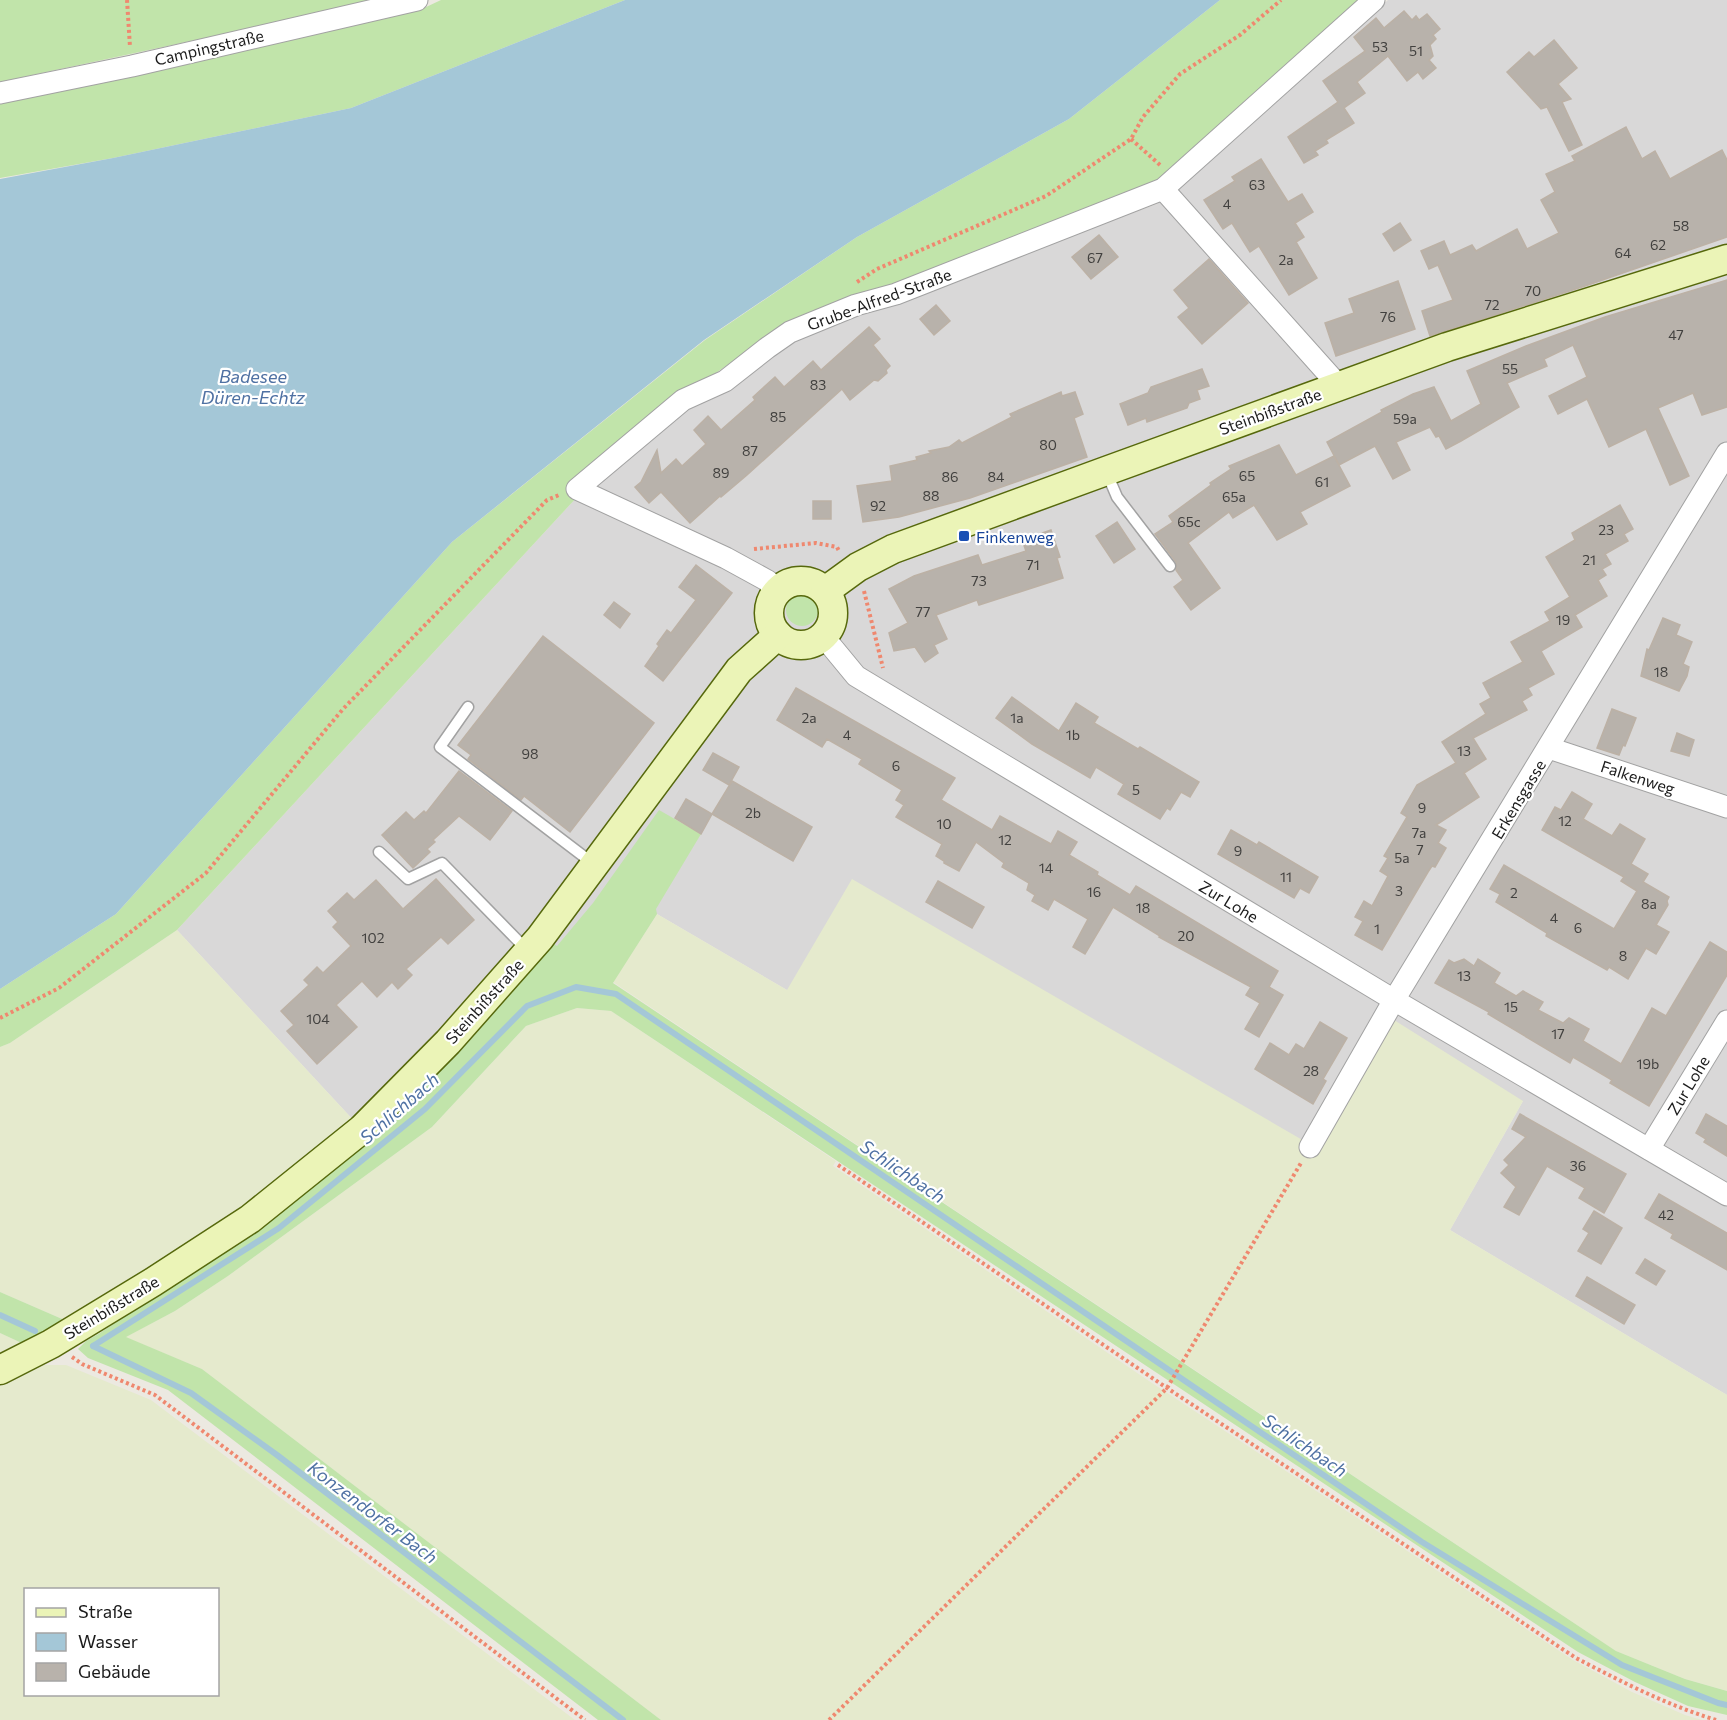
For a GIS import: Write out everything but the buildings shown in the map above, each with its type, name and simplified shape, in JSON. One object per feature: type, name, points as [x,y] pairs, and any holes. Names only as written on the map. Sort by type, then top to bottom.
[{"type":"street","name":"Campingstraße","points":[[0,93],[132,66],[417,0]]},
{"type":"street","name":"Grube-Alfred-Straße","points":[[577,489],[683,400],[725,381],[790,332],[856,305],[896,294],[1169,184],[1374,0]]},
{"type":"street","points":[[1169,184],[1339,386]]},
{"type":"street","name":"Steinbißstraße","points":[[825,591],[854,570],[893,549],[1447,346],[1727,259]]},
{"type":"street","name":"Erkensgasse","points":[[1310,1147],[1394,1000],[1727,453]]},
{"type":"street","points":[[577,489],[741,566],[768,581],[775,593]]},
{"type":"street","points":[[800,580],[813,583],[825,591],[831,601],[833,614],[831,626],[823,636],[813,643],[800,645],[788,642],[778,635],[771,626],[769,615],[770,603],[775,593],[786,584],[800,580]]},
{"type":"street","name":"Steinbißstraße","points":[[0,1370],[51,1344],[250,1219],[362,1129],[448,1042],[528,951],[595,865],[739,670],[778,635]]},
{"type":"street","name":"Zur Lohe","points":[[823,636],[856,676],[1394,1000],[1727,1195]]},
{"type":"street","name":"Falkenweg","points":[[1549,748],[1727,807]]},
{"type":"street","name":"Zur Lohe","points":[[1649,1149],[1727,1021]]},
{"type":"lane","points":[[1106,471],[1117,497],[1170,566]]},
{"type":"lane","points":[[468,707],[440,747],[595,865]]},
{"type":"lane","points":[[379,852],[408,879],[442,863],[528,951]]},
{"type":"path","points":[[127,0],[132,66]]},
{"type":"path","points":[[849,286],[877,270],[1046,196],[1131,139],[1143,117],[1180,74],[1240,35],[1281,0]]},
{"type":"path","points":[[1131,139],[1169,184]]},
{"type":"path","points":[[0,1018],[59,988],[206,873],[359,692],[547,500],[577,489]]},
{"type":"path","points":[[741,566],[752,550],[816,543],[837,547],[854,570],[890,697]]},
{"type":"path","points":[[829,1720],[1167,1388],[1310,1147]]},
{"type":"path","points":[[838,1166],[1167,1388],[1576,1658],[1632,1688],[1687,1711],[1716,1720]]},
{"type":"path","points":[[51,1344],[82,1364],[155,1395],[585,1720]]},
{"type":"shaded area","points":[[1388,0],[1727,0],[1727,1395],[1450,1230],[1523,1101],[1318,1149],[787,990],[657,914],[613,982],[536,933],[356,1123],[177,930],[578,496],[686,405],[770,351],[898,298],[1157,204]]},
{"type":"green space","points":[[0,0],[371,0],[298,18],[0,82]]},
{"type":"green space","points":[[441,0],[625,0],[351,108],[113,158],[0,178],[0,101],[424,8]]},
{"type":"green space","points":[[1220,0],[1363,0],[1150,189],[767,338],[644,422],[177,930],[10,1043],[0,1047],[0,989],[116,914],[452,542],[705,340],[857,237],[1069,119]]},
{"type":"green space","points":[[802,594],[813,599],[818,610],[813,621],[802,626],[791,621],[786,610],[791,599]]},
{"type":"green space","points":[[659,810],[701,834],[656,909],[657,914],[613,983],[1616,1651],[1685,1679],[1727,1691],[1727,1715],[1688,1706],[1635,1682],[1578,1652],[611,1011],[577,1008],[526,1026],[432,1127],[228,1276],[175,1311],[126,1337],[202,1369],[661,1720],[598,1720],[168,1390],[88,1358],[78,1349],[86,1341],[257,1227],[369,1137],[456,1056],[554,944],[557,946],[593,903]]},
{"type":"green space","points":[[852,879],[1318,1149],[1394,1020],[1523,1101],[1450,1230],[1727,1395],[1727,1691],[1685,1679],[1616,1651],[613,982],[657,914],[787,990]]},
{"type":"green space","points":[[177,930],[356,1123],[242,1210],[69,1322],[0,1292],[0,1047],[10,1043]]},
{"type":"green space","points":[[577,1008],[611,1011],[836,1161],[833,1166],[1149,1381],[1573,1660],[1632,1692],[1702,1720],[661,1720],[202,1369],[125,1337],[175,1311],[228,1276],[432,1127],[526,1026]]},
{"type":"green space","points":[[0,1292],[69,1322],[26,1345],[0,1333]]},
{"type":"green space","points":[[0,1333],[26,1345],[0,1358]]},
{"type":"green space","points":[[42,1365],[66,1365],[151,1400],[575,1720],[0,1720],[0,1386]]},
{"type":"water","name":"Badesee Düren-Echtz","points":[[625,0],[1220,0],[1069,119],[857,237],[704,340],[452,542],[116,914],[0,989],[0,179],[113,158],[351,108]]},
{"type":"waterway","name":"Schlichbach","points":[[93,1346],[279,1228],[425,1109],[527,1006],[576,987],[616,994],[1422,1542],[1622,1665],[1727,1705]]},
{"type":"waterway","name":"Schlichbach","points":[[0,1315],[35,1331]]},
{"type":"waterway","name":"Konzendorfer Bach","points":[[93,1346],[191,1393],[277,1455],[623,1720]]},
{"type":"place","name":"Finkenweg","points":[[964,536]]}]
